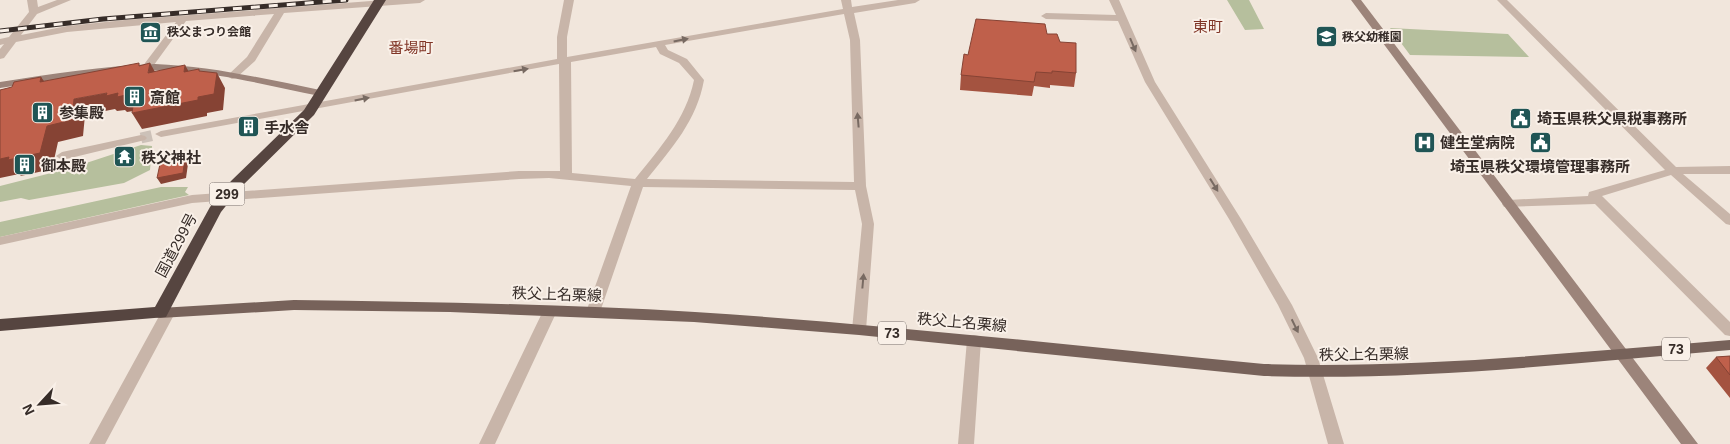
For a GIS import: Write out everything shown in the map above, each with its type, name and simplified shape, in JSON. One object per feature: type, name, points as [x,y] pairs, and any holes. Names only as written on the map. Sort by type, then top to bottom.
[{"type":"highway","name":"国道299号","points":[[164,313],[206,224],[223,198],[316,99],[380,2]]},
{"type":"highway","points":[[0,326],[164,313]]},
{"type":"main road","name":"秩父上名栗線","points":[[164,313],[294,305],[592,312],[740,320],[859,330],[1264,370],[1316,373],[1428,369],[1730,345]]},
{"type":"street","points":[[32,0],[34,12]]},
{"type":"street","points":[[0,56],[16,38],[34,12],[66,0]]},
{"type":"street","points":[[0,42],[67,29],[420,0]]},
{"type":"street","points":[[566,177],[562,37],[569,0]]},
{"type":"street","points":[[0,85],[100,70],[147,67],[196,70],[232,76],[316,99],[348,102],[659,44],[848,5],[915,0]]},
{"type":"street","points":[[1114,0],[1150,82],[1267,273],[1306,347],[1316,373],[1336,444]]},
{"type":"street","points":[[1356,0],[1508,204],[1623,352],[1690,444]]},
{"type":"street","points":[[1502,0],[1673,171],[1730,221]]},
{"type":"street","points":[[848,5],[855,40],[858,76],[857,109],[860,186],[868,224],[859,330]]},
{"type":"street","points":[[232,76],[251,59],[281,10]]},
{"type":"street","points":[[1046,16],[1121,18]]},
{"type":"street","points":[[147,67],[183,19]]},
{"type":"street","points":[[592,312],[638,183],[674,138],[695,100],[699,80],[683,61],[664,52],[659,44]]},
{"type":"street","points":[[157,135],[316,99]]},
{"type":"street","points":[[62,156],[141,138]]},
{"type":"street","points":[[1730,170],[1690,169],[1673,171],[1593,195],[1730,330]]},
{"type":"street","points":[[0,241],[176,202],[519,175],[638,183],[860,186]]},
{"type":"street","points":[[1508,204],[1598,200]]},
{"type":"street","points":[[487,444],[550,311]]},
{"type":"street","points":[[97,444],[164,313]]},
{"type":"street","points":[[966,444],[974,340]]},
{"type":"green space","points":[[1227,0],[1249,0],[1264,29],[1245,30]]},
{"type":"green space","points":[[1390,28],[1508,34],[1529,57],[1410,55]]},
{"type":"green space","points":[[141,145],[152,146],[150,170],[124,183],[29,200],[21,198],[0,202],[0,186],[71,168]]},
{"type":"green space","points":[[161,187],[188,187],[185,192],[189,195],[0,237],[0,222]]},
{"type":"building","points":[[976,19],[1045,24],[1047,34],[1057,34],[1060,42],[1076,43],[1076,73],[1036,72],[1034,82],[961,75],[964,54],[968,55]]},
{"type":"building","points":[[139,63],[139,66],[150,63],[148,73],[185,65],[184,72],[199,69],[199,71],[217,73],[214,94],[198,97],[198,100],[132,113],[135,93],[117,97],[118,93],[106,96],[107,93],[74,99],[72,120],[47,126],[40,153],[8,160],[9,157],[0,159],[0,90],[12,87],[14,82],[41,77],[40,82]]},
{"type":"building","points":[[185,158],[183,173],[157,178],[160,164]]},
{"type":"building","points":[[1730,356],[1730,375],[1716,357]]},
{"type":"tunnel","points":[[141,138],[154,135]]},
{"type":"railway","points":[[0,31],[103,19],[346,0]]},
{"type":"place","name":"秩父まつり会館","points":[[151,32]]},
{"type":"place","name":"秩父幼稚園","points":[[1326,37]]},
{"type":"place","name":"斎館","points":[[134,97]]},
{"type":"place","name":"参集殿","points":[[43,112]]},
{"type":"place","name":"埼玉県秩父県税事務所","points":[[1521,118]]},
{"type":"place","name":"手水舎","points":[[248,127]]},
{"type":"place","name":"健生堂病院","points":[[1424,142]]},
{"type":"place","name":"埼玉県秩父環境管理事務所","points":[[1540,143]]},
{"type":"place","name":"秩父神社","points":[[125,157]]},
{"type":"place","name":"御本殿","points":[[25,165]]},
{"type":"district","name":"東町","points":[[1208,26]]},
{"type":"district","name":"番場町","points":[[411,47]]}]
